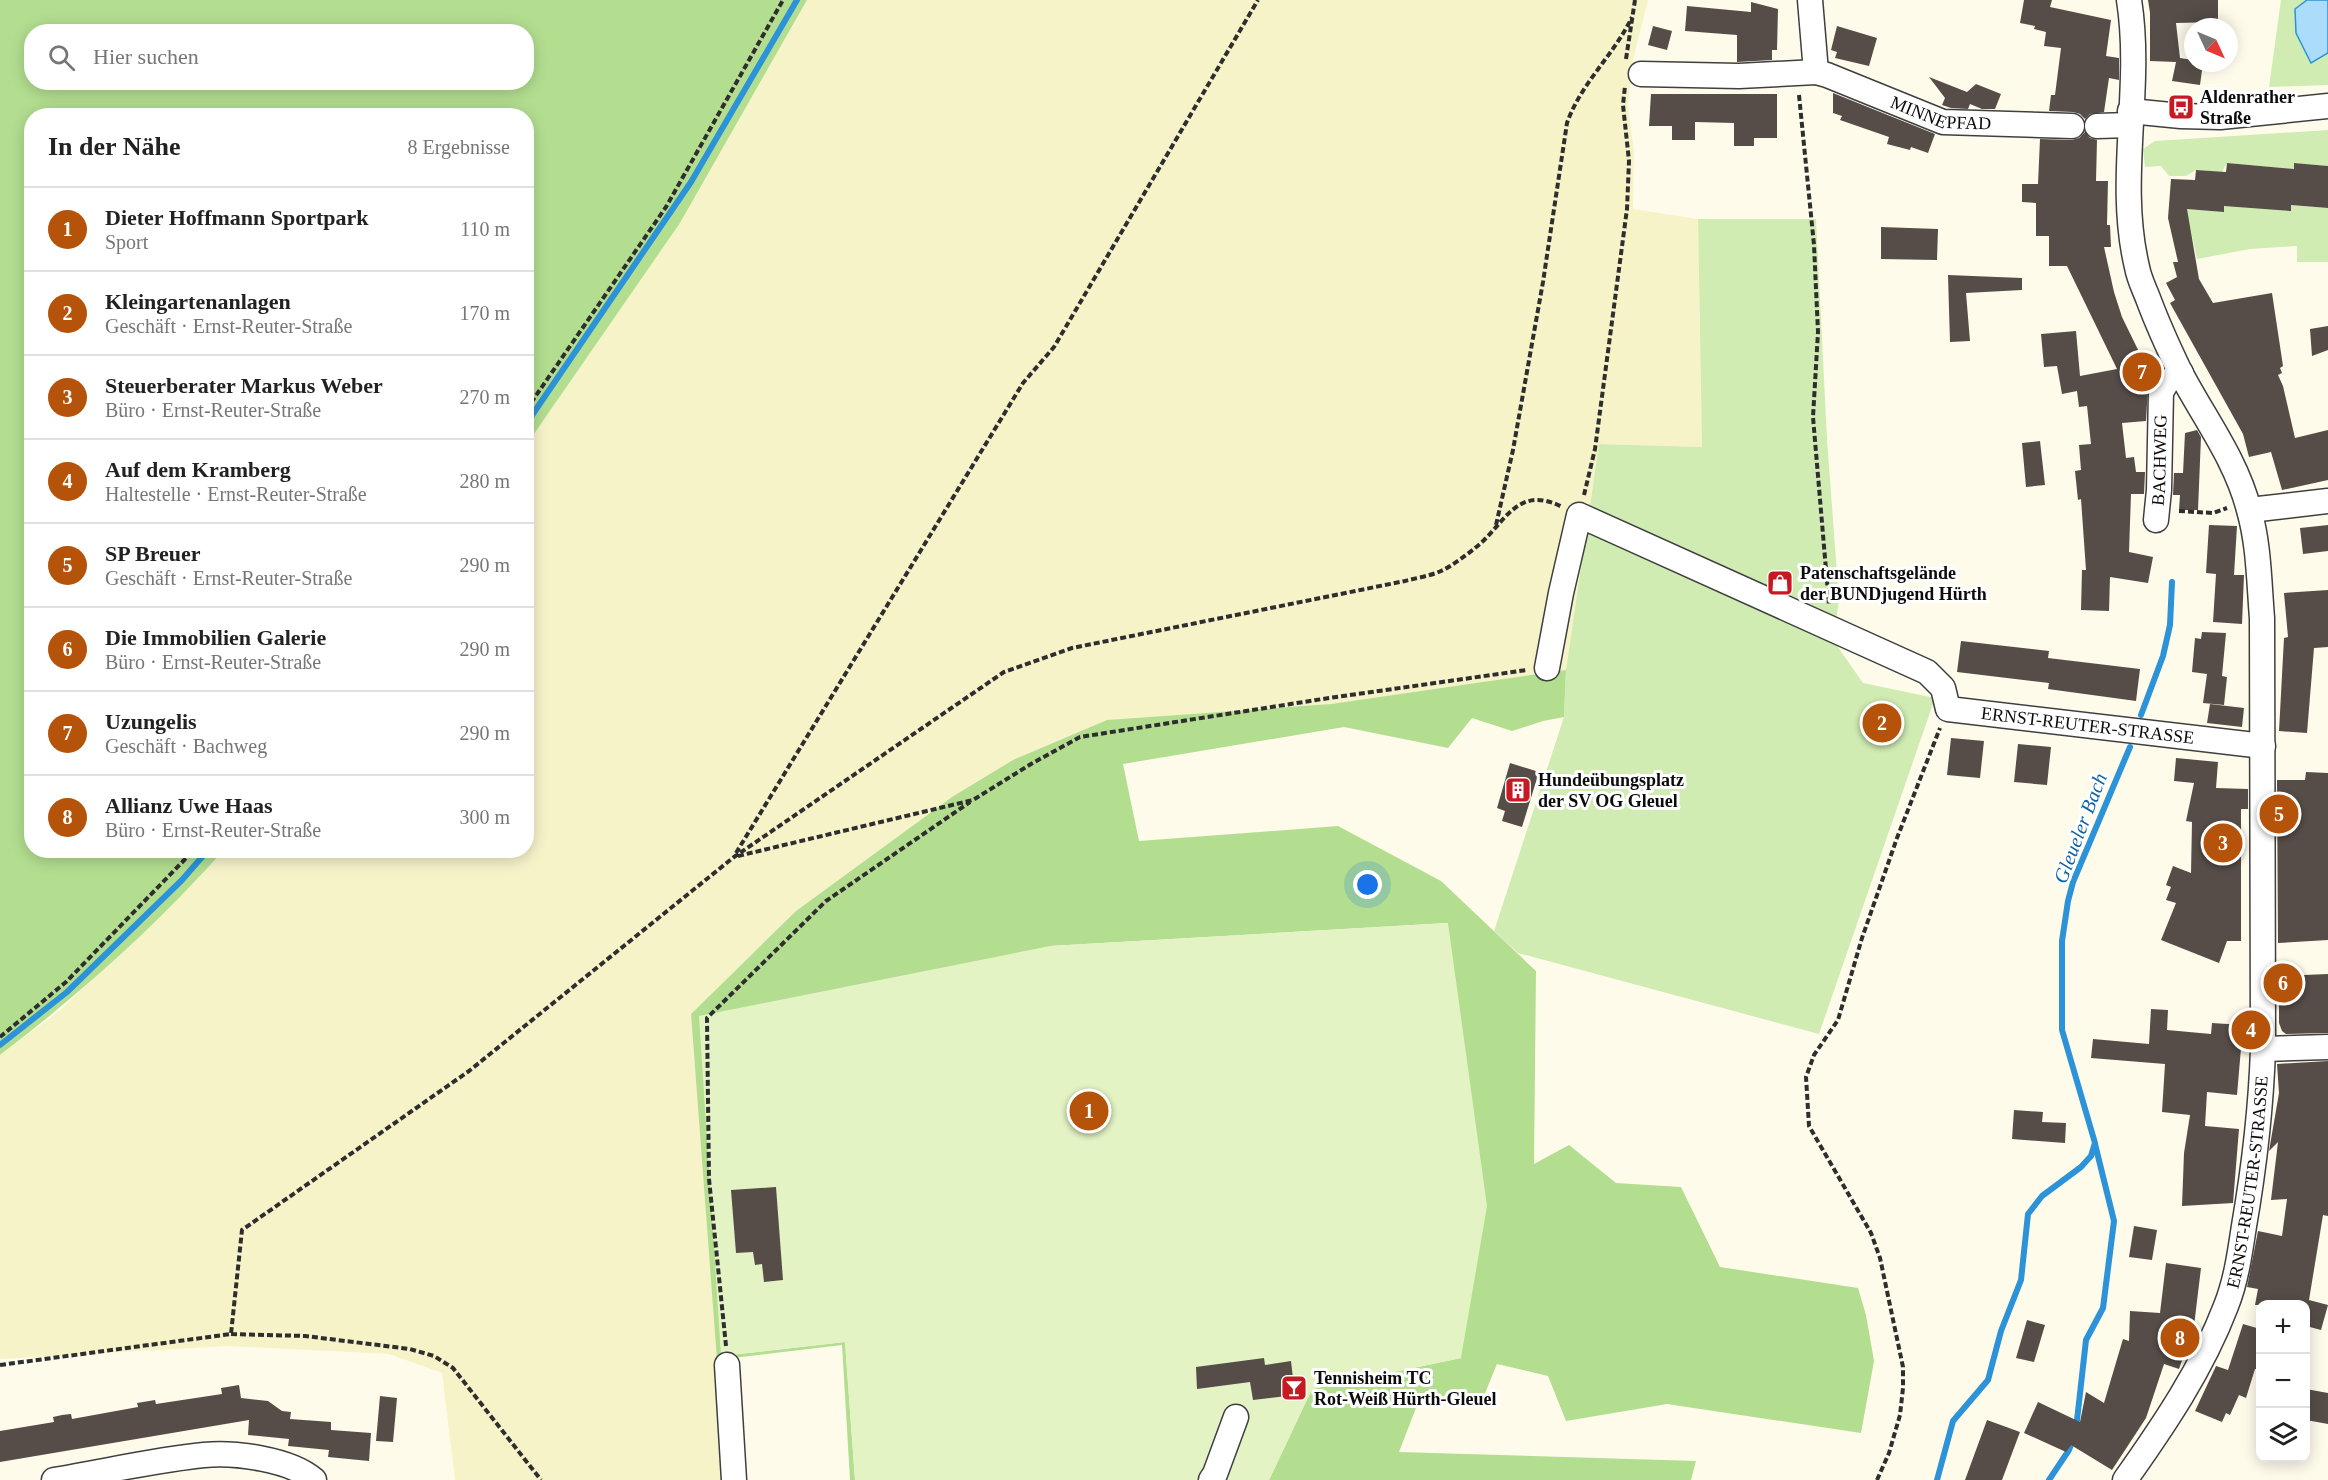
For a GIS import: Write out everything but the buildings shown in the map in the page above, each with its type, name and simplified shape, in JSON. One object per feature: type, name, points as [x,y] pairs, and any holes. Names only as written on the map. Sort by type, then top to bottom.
[{"type":"street","points":[[1808,73],[1810,0]]},
{"type":"street","name":"ERNST-REUTER-STRASSE","points":[[2125,1480],[2186,1388],[2211,1343],[2228,1304],[2239,1260],[2249,1197],[2263,1049],[2262,618],[2258,561],[2248,505],[2215,430],[2181,373],[2153,313],[2137,269],[2129,221],[2133,57],[2128,0]]},
{"type":"street","name":"MINNEPFAD","points":[[1629,76],[1738,76],[1808,73],[1827,75],[1943,122],[2072,126]]},
{"type":"street","points":[[2097,126],[2130,118],[2220,117],[2328,106]]},
{"type":"street","name":"BACHWEG","points":[[2157,514],[2161,392],[2167,381],[2181,373]]},
{"type":"street","points":[[2248,505],[2328,501]]},
{"type":"street","points":[[1547,668],[1578,515],[1927,672],[1944,687],[1948,709]]},
{"type":"street","name":"ERNST-REUTER-STRASSE","points":[[1948,709],[2263,746]]},
{"type":"street","points":[[2263,1049],[2328,1047]]},
{"type":"street","points":[[727,1365],[734,1480]]},
{"type":"street","points":[[1211,1480],[1236,1416]]},
{"type":"street","points":[[54,1480],[205,1455],[244,1456],[276,1463],[294,1469],[314,1480]]},
{"type":"path","points":[[534,398],[666,207],[783,0]]},
{"type":"path","points":[[734,856],[1023,382],[1054,346],[1258,0]]},
{"type":"path","points":[[231,1334],[242,1230],[469,1071],[734,856],[1004,672],[1072,648],[1394,584],[1440,572],[1477,547],[1511,509],[1533,499],[1554,502],[1578,515],[1595,449],[1627,209],[1629,161],[1623,105],[1629,76],[1635,0]]},
{"type":"path","points":[[1496,526],[1514,450],[1568,123],[1582,92],[1623,36],[1632,17]]},
{"type":"path","points":[[1808,73],[1798,89],[1814,245],[1818,332],[1813,417],[1826,596],[1836,632]]},
{"type":"path","points":[[2157,514],[2213,513],[2248,505]]},
{"type":"path","points":[[727,1365],[709,1179],[707,1018],[826,901],[974,800],[1031,764],[1080,737],[1329,698],[1547,668]]},
{"type":"path","points":[[1877,1480],[1889,1453],[1900,1415],[1903,1367],[1880,1258],[1871,1233],[1809,1126],[1806,1077],[1815,1055],[1838,1020],[1862,938],[1948,709]]},
{"type":"path","points":[[734,856],[974,800]]},
{"type":"path","points":[[0,1037],[66,982],[186,858]]},
{"type":"path","points":[[0,1365],[231,1334],[305,1336],[410,1348],[434,1356],[453,1368],[541,1480]]},
{"type":"shaded area","points":[[807,0],[1648,0],[1632,64],[1628,106],[1634,153],[1633,209],[1698,219],[1702,447],[1599,444],[1566,670],[1331,704],[1107,720],[952,797],[796,911],[691,1014],[727,1480],[455,1480],[442,1373],[389,1354],[228,1346],[0,1359],[0,1055],[59,1011],[189,888],[217,858],[534,858],[534,434],[680,223]]},
{"type":"green space","points":[[0,0],[807,0],[680,223],[534,434],[534,108],[24,108],[24,858],[216,858],[144,932],[59,1008],[0,1055]]},
{"type":"green space","points":[[2281,0],[2328,0],[2328,85],[2269,87]]},
{"type":"green space","points":[[2328,130],[2328,166],[2294,163],[2294,169],[2227,163],[2222,172],[2196,170],[2186,176],[2169,176],[2161,166],[2145,167],[2143,149],[2155,141]]},
{"type":"green space","points":[[2291,205],[2328,208],[2328,262],[2297,262],[2297,246],[2250,249],[2197,259],[2186,209]]},
{"type":"green space","points":[[1698,219],[1816,219],[1827,439],[1839,601],[1833,640],[1863,683],[1935,698],[1819,1034],[1518,953],[1494,931],[1564,717],[1566,670],[1599,444],[1702,447]]},
{"type":"green space","points":[[1566,670],[1564,717],[1512,731],[1472,718],[1448,748],[1344,727],[1123,764],[1139,841],[1338,826],[1441,881],[1536,971],[1534,1164],[1569,1145],[1616,1183],[1681,1187],[1720,1267],[1858,1288],[1866,1315],[1874,1361],[1861,1433],[1667,1404],[1566,1421],[1548,1376],[1497,1364],[1483,1398],[1419,1400],[1399,1452],[1696,1461],[1691,1480],[1269,1480],[1312,1389],[1461,1358],[1447,923],[1050,946],[722,1356],[845,1342],[855,1480],[850,1480],[842,1345],[717,1360],[691,1014],[796,911],[952,797],[1013,760],[1107,720],[1331,704]]},
{"type":"green space","points":[[1448,923],[1487,1206],[1461,1358],[1312,1389],[1269,1480],[855,1480],[845,1342],[721,1356],[699,1016],[1050,946]]},
{"type":"water","points":[[2307,0],[2328,0],[2328,53],[2311,63],[2296,33],[2295,9]]},
{"type":"waterway","points":[[534,412],[691,182],[797,0]]},
{"type":"waterway","name":"Gleueler Bach","points":[[2141,715],[2163,656],[2170,625],[2172,582]]},
{"type":"waterway","name":"Gleueler Bach","points":[[1937,1480],[1953,1421],[1988,1380],[2001,1331],[2021,1280],[2028,1214],[2042,1196],[2081,1167],[2091,1156],[2095,1143],[2062,1030],[2062,941],[2073,882],[2130,747]]},
{"type":"waterway","points":[[0,1045],[67,992],[182,880],[201,858]]},
{"type":"waterway","points":[[2076,1429],[2086,1340],[2103,1308],[2114,1221],[2095,1144]]},
{"type":"waterway","points":[[2049,1480],[2069,1450],[2073,1439]]},
{"type":"place","name":"Aldenrather Straße","points":[[2181,107]]},
{"type":"place","name":"Uzungelis","points":[[2142,372]]},
{"type":"place","name":"Patenschaftsgelände der BUNDjugend Hürth","points":[[1780,583]]},
{"type":"place","name":"Kleingartenanlagen","points":[[1882,723]]},
{"type":"place","name":"Hundeübungsplatz der SV OG Gleuel","points":[[1518,790]]},
{"type":"place","name":"SP Breuer","points":[[2279,814]]},
{"type":"place","name":"Steuerberater Markus Weber","points":[[2223,843]]},
{"type":"place","name":"Die Immobilien Galerie","points":[[2283,983]]},
{"type":"place","name":"Auf dem Kramberg","points":[[2251,1030]]},
{"type":"place","name":"Dieter Hoffmann Sportpark","points":[[1089,1111]]},
{"type":"place","name":"Allianz Uwe Haas","points":[[2180,1338]]},
{"type":"place","name":"Tennisheim TC Rot-Weiß Hürth-Gleuel","points":[[1294,1388]]}]
